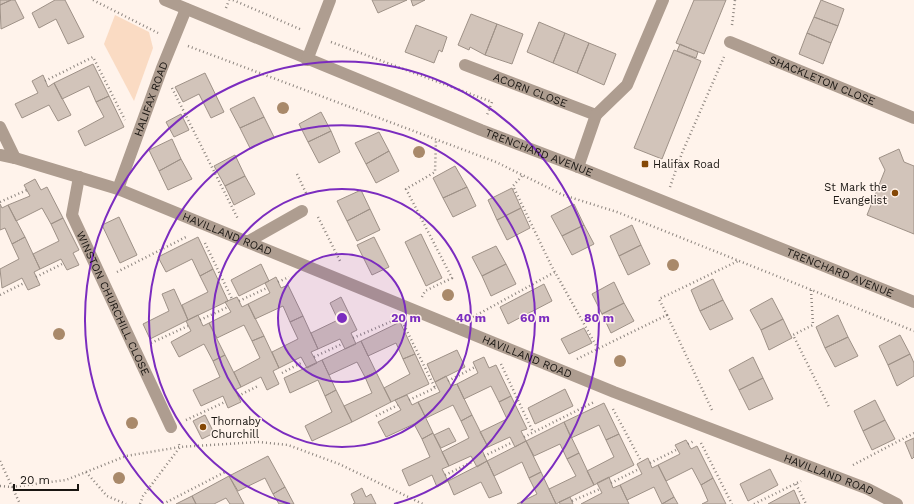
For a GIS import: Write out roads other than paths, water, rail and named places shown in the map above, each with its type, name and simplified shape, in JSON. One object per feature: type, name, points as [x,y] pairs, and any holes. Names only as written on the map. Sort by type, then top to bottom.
[{"type":"street","name":"TRENCHARD AVENUE","points":[[165,0],[307,60],[914,302]]},
{"type":"street","points":[[307,60],[330,0]]},
{"type":"street","points":[[578,167],[596,115],[627,85],[663,0]]},
{"type":"street","name":"HALIFAX ROAD","points":[[118,188],[162,68],[186,9]]},
{"type":"street","name":"SHACKLETON CLOSE","points":[[730,42],[914,118]]},
{"type":"street","name":"ACORN CLOSE","points":[[465,65],[596,115]]},
{"type":"street","points":[[0,127],[15,158]]},
{"type":"street","name":"HAVILLAND ROAD","points":[[0,155],[118,188],[202,227],[249,241],[352,284],[398,307],[415,311],[557,369],[610,394],[868,489],[896,504]]},
{"type":"street","name":"WINSTON CHURCHILL CLOSE","points":[[79,177],[72,215],[171,427]]},
{"type":"street","points":[[249,241],[302,211]]},
{"type":"place","name":"Halifax Road","points":[[645,164]]},
{"type":"place","name":"St Mark the Evangelist","points":[[895,193]]},
{"type":"place","name":"Thornaby Churchill","points":[[203,427]]}]
